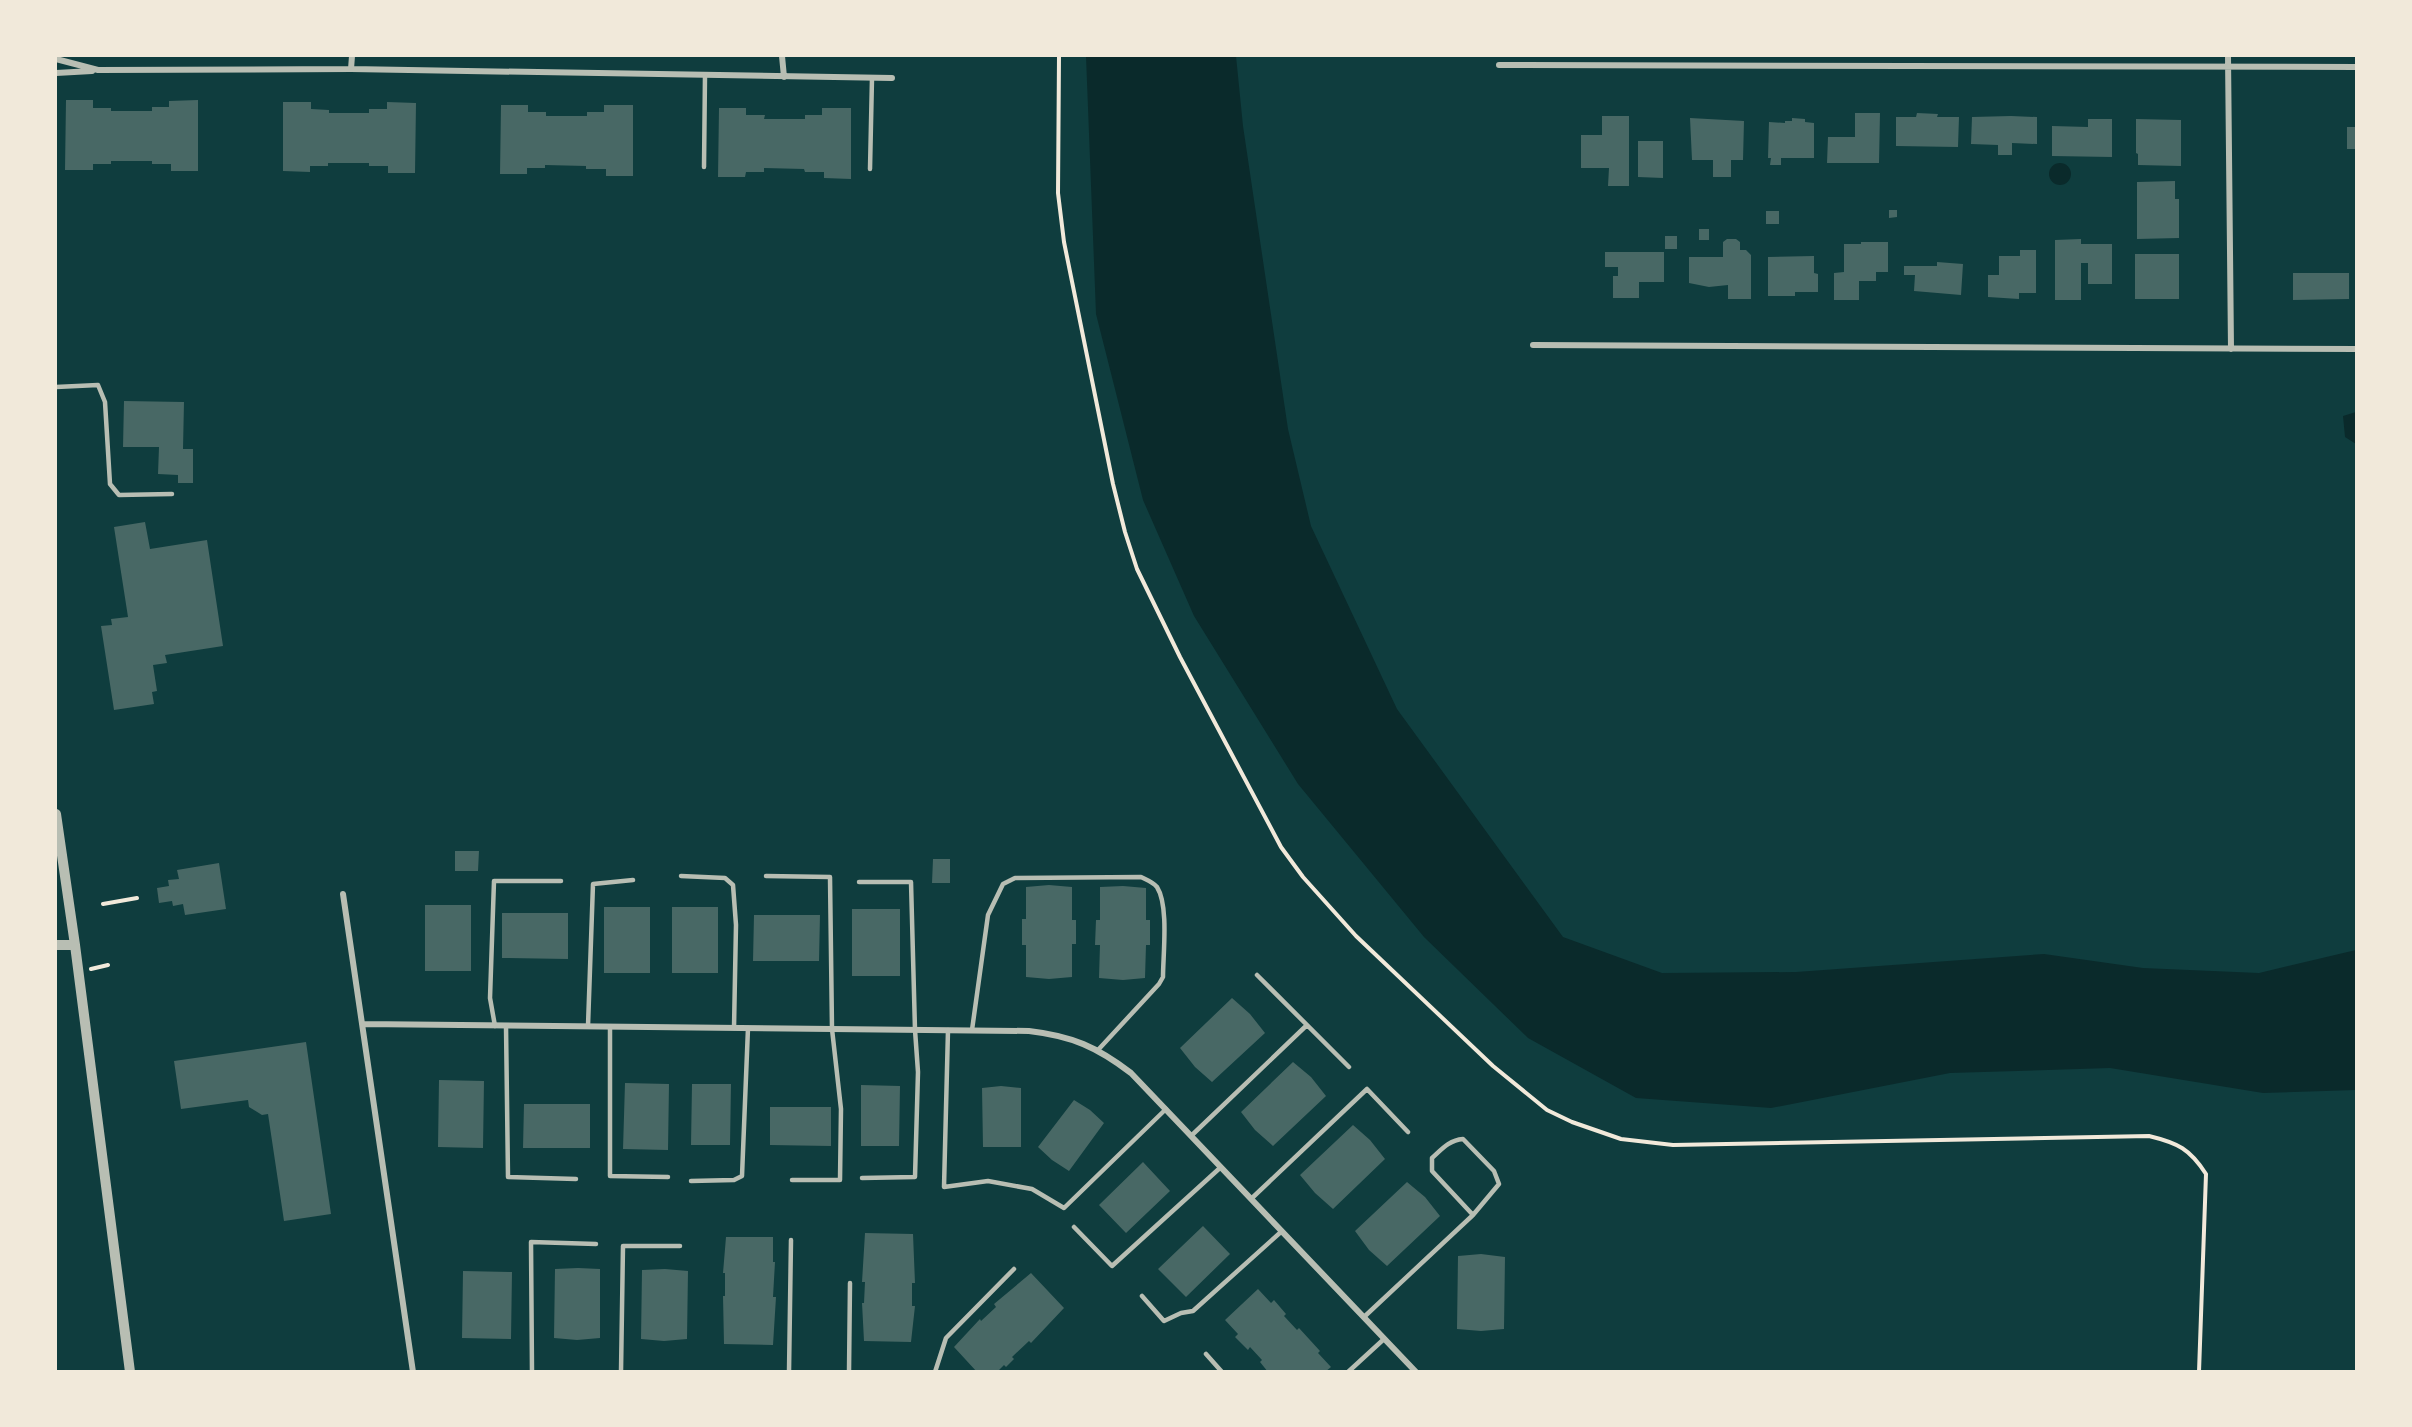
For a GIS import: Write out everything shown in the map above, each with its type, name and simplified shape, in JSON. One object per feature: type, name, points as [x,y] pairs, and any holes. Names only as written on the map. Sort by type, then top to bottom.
[{"type":"street","points":[[351,69],[352,56]]},
{"type":"street","points":[[782,56],[784,77]]},
{"type":"street","points":[[2228,56],[2231,349]]},
{"type":"street","points":[[56,59],[98,70]]},
{"type":"street","points":[[1499,65],[2356,67]]},
{"type":"street","points":[[56,73],[98,70],[351,69],[892,78]]},
{"type":"street","points":[[1533,345],[2356,349]]},
{"type":"street","points":[[56,814],[130,1371]]},
{"type":"street","points":[[343,894],[413,1371]]},
{"type":"street","points":[[56,945],[75,945]]},
{"type":"street","points":[[362,1024],[1029,1031],[1057,1034],[1084,1042],[1131,1073],[1416,1371]]},
{"type":"lane","points":[[704,166],[705,75]]},
{"type":"lane","points":[[870,169],[872,78]]},
{"type":"lane","points":[[56,387],[98,385],[101,390],[105,402],[112,489],[119,495],[172,494]]},
{"type":"lane","points":[[681,876],[725,878],[733,885],[734,1028]]},
{"type":"lane","points":[[766,876],[830,877],[832,1029],[842,1109],[840,1180],[792,1180]]},
{"type":"lane","points":[[972,1030],[988,915],[1003,884],[1015,878],[1141,877],[1156,887],[1163,904],[1162,977],[1159,984],[1098,1050]]},
{"type":"lane","points":[[495,1026],[490,998],[494,881],[561,880]]},
{"type":"lane","points":[[588,1026],[593,884],[633,880]]},
{"type":"lane","points":[[859,882],[911,882],[918,1072],[915,1177],[862,1178]]},
{"type":"lane","points":[[1257,975],[1349,1067]]},
{"type":"lane","points":[[1191,1136],[1307,1025]]},
{"type":"lane","points":[[506,1026],[508,1177],[576,1179]]},
{"type":"lane","points":[[610,1027],[610,1176],[668,1177]]},
{"type":"lane","points":[[691,1181],[734,1180],[742,1176],[748,1028]]},
{"type":"lane","points":[[948,1030],[944,1187],[988,1181],[1032,1189],[1064,1208],[1166,1109]]},
{"type":"lane","points":[[1251,1199],[1367,1089],[1408,1132]]},
{"type":"lane","points":[[1364,1317],[1473,1215],[1499,1184],[1494,1171],[1463,1139],[1456,1139],[1432,1158],[1432,1171],[1473,1215]]},
{"type":"lane","points":[[1074,1227],[1112,1266],[1221,1167]]},
{"type":"lane","points":[[1142,1296],[1164,1321],[1193,1311],[1282,1231]]},
{"type":"lane","points":[[789,1371],[791,1240]]},
{"type":"lane","points":[[532,1371],[531,1242],[596,1244]]},
{"type":"lane","points":[[621,1371],[623,1246],[680,1246]]},
{"type":"lane","points":[[935,1371],[946,1338],[1014,1269]]},
{"type":"lane","points":[[849,1371],[850,1283]]},
{"type":"lane","points":[[1348,1371],[1384,1339]]},
{"type":"lane","points":[[1206,1354],[1222,1371]]},
{"type":"path","points":[[1059,56],[1058,193],[1064,242],[1113,484],[1125,532],[1137,569],[1180,657],[1281,848],[1303,877],[1356,936],[1493,1066],[1547,1110],[1596,1131],[1643,1143],[1673,1145],[2149,1136],[2173,1142],[2187,1150],[2206,1174],[2199,1371]]},
{"type":"path","points":[[103,904],[137,898]]},
{"type":"water","points":[[1086,56],[1236,56],[1243,126],[1288,429],[1311,526],[1397,709],[1563,937],[1662,973],[1796,972],[2044,954],[2143,968],[2259,973],[2356,950],[2356,1090],[2263,1093],[2110,1068],[1950,1073],[1771,1108],[1636,1098],[1528,1038],[1424,937],[1298,784],[1194,616],[1143,500],[1096,314]]},
{"type":"water","points":[[2060,163],[2068,166],[2071,174],[2068,182],[2060,185],[2052,182],[2049,174],[2052,166]]},
{"type":"water","points":[[2356,412],[2356,444],[2345,437],[2343,416]]},
{"type":"building","points":[[66,100],[93,100],[93,108],[111,108],[111,111],[152,111],[152,107],[169,107],[169,101],[198,100],[198,171],[171,171],[171,164],[152,164],[152,161],[111,161],[111,164],[93,164],[93,170],[65,170]]},
{"type":"building","points":[[283,102],[311,102],[311,109],[329,110],[329,113],[369,113],[369,109],[387,109],[387,102],[416,103],[415,173],[388,173],[388,166],[369,166],[369,163],[328,163],[328,166],[310,166],[310,172],[283,171]]},
{"type":"building","points":[[501,105],[528,105],[528,112],[546,112],[546,116],[587,116],[587,112],[604,112],[604,105],[633,105],[633,176],[606,176],[606,169],[586,169],[586,166],[545,165],[545,168],[527,168],[527,174],[500,174]]},
{"type":"building","points":[[719,108],[746,108],[746,115],[765,115],[764,119],[805,119],[805,115],[822,115],[822,108],[851,108],[851,179],[824,178],[824,172],[805,172],[804,169],[764,168],[764,172],[746,172],[745,177],[718,177]]},
{"type":"building","points":[[1855,113],[1880,113],[1879,163],[1827,163],[1828,137],[1855,137]]},
{"type":"building","points":[[1917,113],[1938,114],[1937,117],[1959,117],[1958,147],[1896,146],[1896,117],[1916,117]]},
{"type":"building","points":[[1602,116],[1629,116],[1629,186],[1608,186],[1609,168],[1581,168],[1581,135],[1602,135]]},
{"type":"building","points":[[1972,117],[2037,117],[2037,144],[2012,143],[2012,155],[1998,155],[1998,145],[1971,144]]},
{"type":"building","points":[[1690,118],[1744,121],[1743,160],[1731,160],[1731,177],[1713,177],[1713,160],[1692,160]]},
{"type":"building","points":[[1792,118],[1805,119],[1805,122],[1814,123],[1814,158],[1781,158],[1781,165],[1770,165],[1771,158],[1768,158],[1769,122],[1785,123],[1785,121],[1792,121]]},
{"type":"building","points":[[2088,119],[2112,119],[2112,157],[2052,156],[2052,126],[2088,127]]},
{"type":"building","points":[[2136,119],[2181,120],[2181,166],[2138,165]]},
{"type":"building","points":[[2347,127],[2356,127],[2356,149],[2347,149]]},
{"type":"building","points":[[1638,141],[1663,141],[1663,178],[1638,177]]},
{"type":"building","points":[[2175,181],[2175,199],[2179,199],[2179,238],[2137,239],[2137,182]]},
{"type":"building","points":[[1889,210],[1897,210],[1897,217],[1889,218]]},
{"type":"building","points":[[1766,211],[1779,211],[1779,224],[1766,224]]},
{"type":"building","points":[[1699,229],[1709,229],[1709,240],[1699,240]]},
{"type":"building","points":[[1665,236],[1677,236],[1677,249],[1665,249]]},
{"type":"building","points":[[1727,239],[1736,239],[1740,242],[1740,250],[1746,250],[1751,255],[1751,299],[1728,299],[1728,285],[1709,287],[1689,283],[1689,257],[1723,257],[1723,242]]},
{"type":"building","points":[[2081,239],[2081,244],[2112,244],[2112,284],[2088,284],[2088,263],[2081,263],[2081,300],[2055,300],[2055,240]]},
{"type":"building","points":[[1861,242],[1888,242],[1888,272],[1876,272],[1876,281],[1859,281],[1859,300],[1834,300],[1834,273],[1844,272],[1844,244],[1861,244]]},
{"type":"building","points":[[2020,250],[2036,250],[2036,293],[2019,293],[2019,299],[1988,297],[1988,275],[1999,275],[1999,256],[2020,256]]},
{"type":"building","points":[[1605,252],[1664,252],[1664,282],[1639,282],[1639,298],[1613,298],[1613,276],[1618,276],[1618,267],[1605,267]]},
{"type":"building","points":[[2135,254],[2179,254],[2179,299],[2135,299]]},
{"type":"building","points":[[1814,256],[1814,273],[1818,274],[1818,292],[1795,292],[1795,296],[1768,296],[1768,257]]},
{"type":"building","points":[[1937,262],[1963,264],[1961,295],[1914,291],[1915,275],[1904,275],[1904,266],[1937,266]]},
{"type":"building","points":[[2293,273],[2349,273],[2349,299],[2293,300]]},
{"type":"building","points":[[124,401],[184,402],[183,449],[193,449],[193,483],[178,483],[178,475],[158,474],[159,447],[123,447]]},
{"type":"building","points":[[145,522],[150,549],[207,540],[223,646],[165,655],[167,663],[153,665],[157,691],[152,692],[154,704],[114,710],[101,626],[112,625],[111,619],[128,617],[114,527]]},
{"type":"building","points":[[455,851],[479,851],[478,871],[455,871]]},
{"type":"building","points":[[933,859],[950,859],[950,883],[932,883]]},
{"type":"building","points":[[219,863],[226,909],[185,915],[183,904],[173,906],[172,901],[159,903],[157,888],[169,886],[168,880],[179,879],[177,870]]},
{"type":"building","points":[[1049,885],[1072,887],[1072,920],[1076,920],[1076,944],[1072,944],[1072,977],[1049,979],[1026,977],[1026,945],[1022,945],[1022,919],[1026,919],[1026,887]]},
{"type":"building","points":[[1100,887],[1146,888],[1146,920],[1150,920],[1150,945],[1146,945],[1145,978],[1123,980],[1099,978],[1100,945],[1095,945],[1096,920],[1100,920]]},
{"type":"building","points":[[425,905],[471,905],[471,971],[425,971]]},
{"type":"building","points":[[604,907],[650,907],[650,973],[604,973]]},
{"type":"building","points":[[672,907],[718,907],[718,973],[672,973]]},
{"type":"building","points":[[852,909],[900,909],[900,976],[852,976]]},
{"type":"building","points":[[502,913],[568,913],[568,959],[502,958]]},
{"type":"building","points":[[754,915],[820,915],[819,961],[753,961]]},
{"type":"building","points":[[1232,998],[1250,1014],[1265,1033],[1212,1082],[1195,1067],[1180,1048]]},
{"type":"building","points":[[306,1042],[331,1214],[284,1221],[268,1114],[262,1115],[249,1107],[248,1100],[181,1109],[174,1061]]},
{"type":"building","points":[[1293,1062],[1311,1077],[1326,1096],[1273,1146],[1255,1130],[1241,1112]]},
{"type":"building","points":[[439,1080],[484,1081],[483,1148],[438,1147]]},
{"type":"building","points":[[625,1083],[669,1084],[668,1150],[623,1149]]},
{"type":"building","points":[[692,1084],[731,1084],[730,1145],[691,1145]]},
{"type":"building","points":[[861,1085],[900,1086],[899,1146],[861,1146]]},
{"type":"building","points":[[1001,1086],[1021,1088],[1021,1147],[983,1147],[982,1088]]},
{"type":"building","points":[[1074,1100],[1104,1123],[1069,1171],[1038,1147]]},
{"type":"building","points":[[524,1104],[590,1104],[590,1148],[523,1148]]},
{"type":"building","points":[[770,1107],[831,1107],[831,1146],[770,1145]]},
{"type":"building","points":[[1353,1125],[1370,1140],[1385,1159],[1333,1209],[1300,1175]]},
{"type":"building","points":[[1143,1162],[1170,1191],[1126,1233],[1099,1205]]},
{"type":"building","points":[[1407,1182],[1425,1197],[1440,1216],[1387,1266],[1369,1250],[1355,1231]]},
{"type":"building","points":[[1203,1226],[1230,1254],[1186,1297],[1158,1269]]},
{"type":"building","points":[[865,1233],[913,1234],[915,1283],[912,1283],[912,1306],[915,1306],[911,1342],[864,1341],[862,1303],[864,1303],[865,1282],[862,1282]]},
{"type":"building","points":[[726,1237],[773,1237],[773,1262],[775,1262],[773,1297],[776,1297],[773,1345],[724,1344],[725,1273],[723,1273]]},
{"type":"building","points":[[1481,1254],[1505,1257],[1504,1329],[1481,1331],[1457,1329],[1458,1256]]},
{"type":"building","points":[[555,1269],[600,1269],[600,1338],[577,1340],[554,1338]]},
{"type":"building","points":[[642,1270],[688,1271],[687,1339],[664,1341],[641,1339]]},
{"type":"building","points":[[463,1271],[512,1272],[511,1339],[462,1338]]},
{"type":"building","points":[[1031,1273],[1064,1308],[1031,1343],[1029,1341],[1012,1357],[1014,1359],[1006,1367],[1004,1365],[997,1372],[977,1372],[954,1347],[980,1319],[981,1321],[996,1307],[994,1304]]},
{"type":"building","points":[[1258,1289],[1271,1303],[1274,1300],[1286,1314],[1284,1316],[1297,1330],[1299,1328],[1331,1367],[1325,1372],[1268,1372],[1260,1362],[1262,1360],[1250,1347],[1248,1350],[1235,1337],[1238,1334],[1225,1320]]}]
